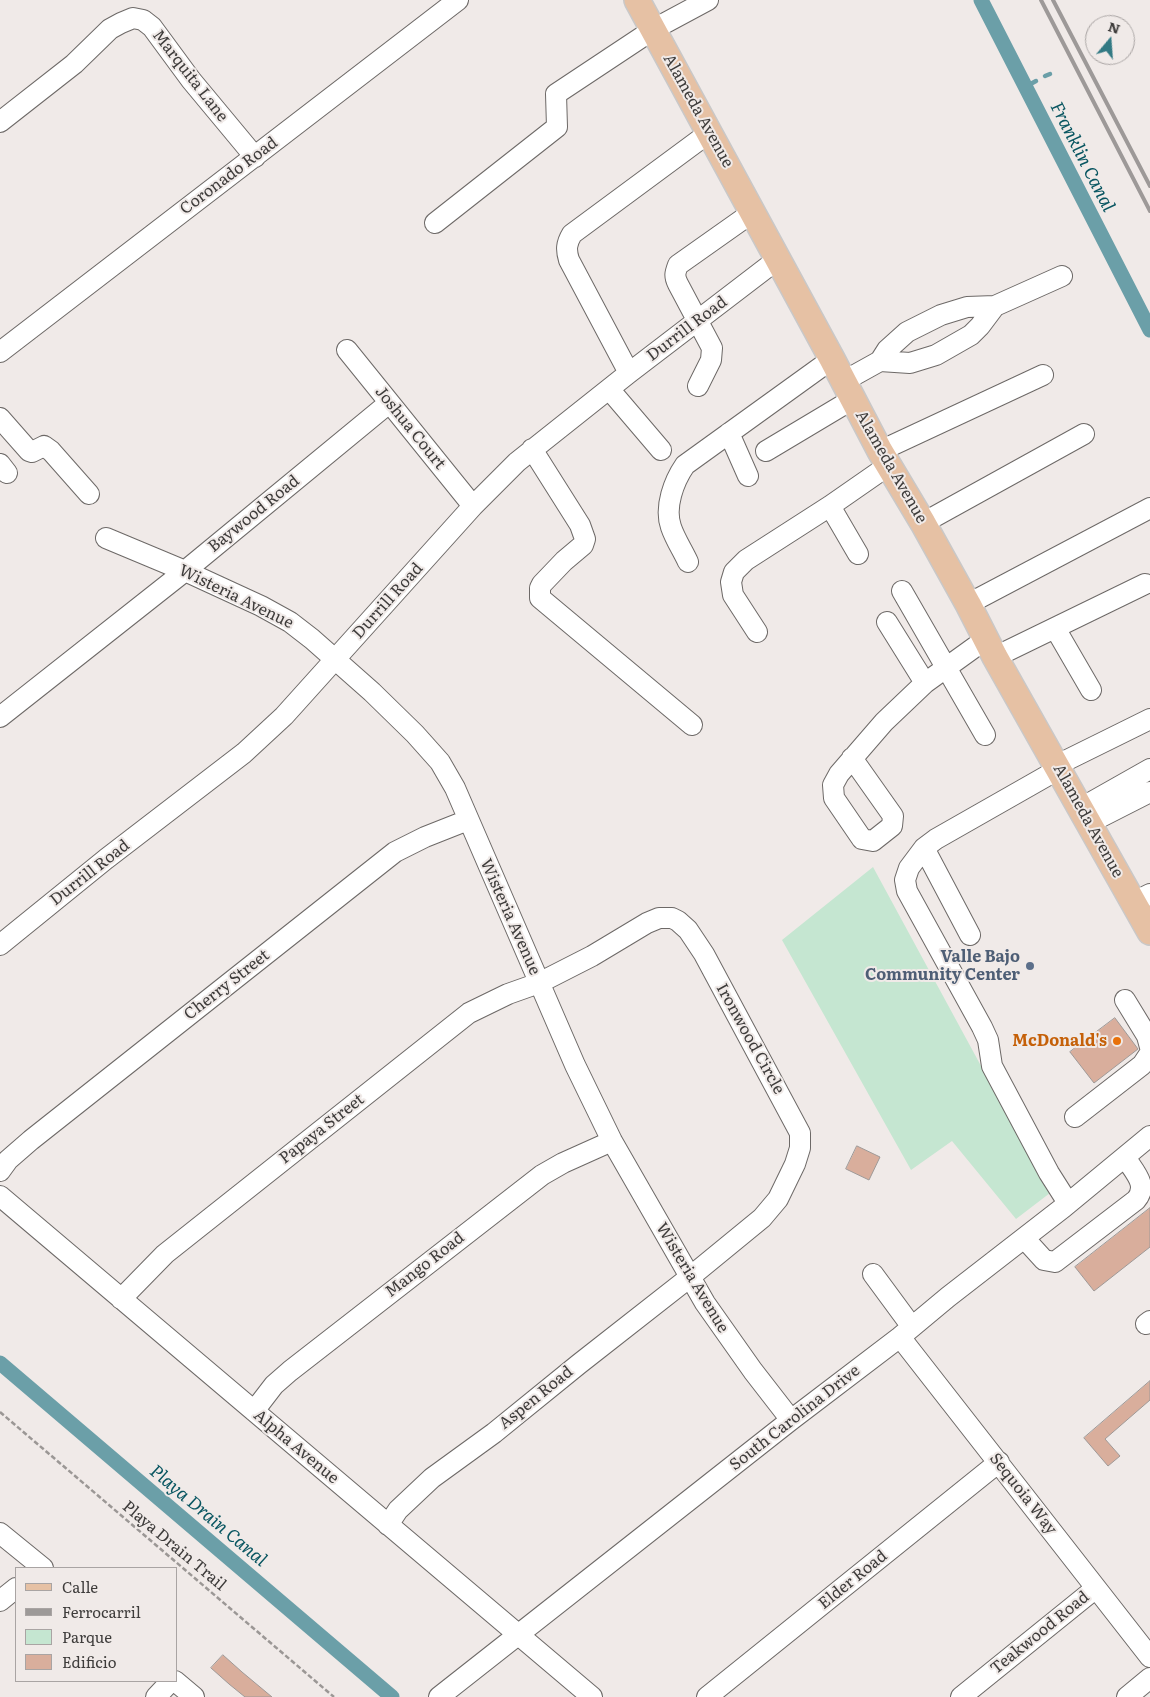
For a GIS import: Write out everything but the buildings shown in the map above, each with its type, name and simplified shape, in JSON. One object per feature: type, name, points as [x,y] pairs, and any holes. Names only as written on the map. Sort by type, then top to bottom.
[{"type":"main road","name":"Alameda Avenue","points":[[638,0],[884,458],[923,523],[1085,815],[1142,898],[1149,929]]},
{"type":"street","name":"Coronado Road","points":[[0,352],[458,0]]},
{"type":"street","points":[[435,223],[557,126],[556,94],[654,30],[708,0]]},
{"type":"street","name":"Marquita Lane","points":[[0,122],[74,64],[110,29],[133,18],[143,20],[152,27],[191,80],[254,157]]},
{"type":"street","points":[[629,373],[569,260],[566,248],[568,240],[572,234],[710,132]]},
{"type":"street","points":[[698,386],[712,354],[712,348],[675,277],[678,265],[753,212]]},
{"type":"street","name":"Durrill Road","points":[[0,945],[106,859],[244,753],[284,716],[473,506],[517,462],[778,259]]},
{"type":"street","points":[[766,451],[848,390],[880,361],[887,350],[908,332],[941,315],[968,307],[995,306],[1062,276]]},
{"type":"street","points":[[880,361],[910,363],[936,355],[971,336],[995,306]]},
{"type":"street","name":"Joshua Court","points":[[347,350],[473,506]]},
{"type":"street","points":[[688,562],[671,526],[670,507],[674,486],[685,465],[832,359]]},
{"type":"street","points":[[757,632],[733,595],[731,582],[734,572],[746,560],[830,506],[884,458],[1043,375]]},
{"type":"street","points":[[609,389],[661,450]]},
{"type":"street","name":"Baywood Road","points":[[0,717],[186,571],[389,403]]},
{"type":"street","points":[[0,418],[30,452],[44,446],[51,451],[89,494]]},
{"type":"street","points":[[729,433],[748,476]]},
{"type":"street","points":[[923,523],[1084,434]]},
{"type":"street","points":[[532,449],[580,525],[585,539],[583,545],[564,561],[542,584],[540,598],[692,726]]},
{"type":"street","points":[[830,506],[858,554]]},
{"type":"street","points":[[968,604],[1150,508]]},
{"type":"street","name":"Wisteria Avenue","points":[[106,538],[186,571],[261,606],[290,622],[372,692],[440,762],[455,788],[538,983],[612,1141],[705,1304],[791,1420]]},
{"type":"street","points":[[852,758],[884,722],[924,683],[946,668],[991,648],[1055,628],[1145,584]]},
{"type":"street","points":[[902,590],[985,735]]},
{"type":"street","points":[[887,622],[924,683]]},
{"type":"street","points":[[1055,628],[1090,690]]},
{"type":"street","points":[[1068,1204],[1049,1173],[992,1066],[988,1040],[982,1027],[907,891],[905,880],[909,868],[924,848],[936,838],[1058,767],[1150,719]]},
{"type":"street","points":[[1085,815],[1150,769]]},
{"type":"street","points":[[1085,815],[1150,792]]},
{"type":"street","name":"Cherry Street","points":[[0,1171],[8,1160],[31,1140],[396,852],[425,837],[468,820]]},
{"type":"street","points":[[924,848],[970,935]]},
{"type":"street","name":"Ironwood Circle","points":[[538,983],[592,956],[647,923],[665,917],[672,918],[688,930],[704,954],[788,1107],[800,1133],[800,1148],[795,1164],[778,1199],[762,1218],[690,1277]]},
{"type":"street","name":"Papaya Street","points":[[121,1299],[165,1254],[469,1013],[508,994],[538,983]]},
{"type":"street","points":[[1125,1000],[1150,1046]]},
{"type":"street","points":[[1075,1117],[1142,1065],[1150,1053]]},
{"type":"street","name":"South Carolina Drive","points":[[439,1697],[906,1332],[1068,1204],[1150,1136]]},
{"type":"street","name":"Mango Road","points":[[254,1411],[274,1385],[290,1370],[542,1175],[563,1163],[612,1141]]},
{"type":"street","points":[[1024,1238],[1044,1260],[1055,1262],[1136,1200],[1141,1195],[1141,1182],[1125,1157]]},
{"type":"street","name":"Alpha Avenue","points":[[0,1196],[592,1697]]},
{"type":"street","name":"Sequoia Way","points":[[873,1274],[906,1332],[998,1462],[1148,1654]]},
{"type":"street","name":"Aspen Road","points":[[388,1525],[398,1510],[432,1478],[494,1433],[690,1277]]},
{"type":"street","name":"Elder Road","points":[[707,1697],[998,1462]]},
{"type":"street","points":[[0,1532],[40,1567]]},
{"type":"street","name":"Teakwood Road","points":[[961,1697],[1096,1588]]},
{"type":"street","points":[[0,1601],[15,1589]]},
{"type":"street","points":[[1127,1697],[1150,1678]]},
{"type":"street","points":[[156,1697],[172,1682]]},
{"type":"street","points":[[174,1682],[194,1697]]},
{"type":"path","name":"Playa Drain Trail","points":[[0,1412],[334,1697]]},
{"type":"green space","points":[[873,867],[1050,1193],[1016,1219],[952,1141],[911,1170],[782,940]]},
{"type":"waterway","name":"Franklin Canal","points":[[981,0],[1150,330]]},
{"type":"waterway","points":[[1045,76],[1050,74]]},
{"type":"waterway","points":[[1025,87],[1036,81]]},
{"type":"waterway","name":"Playa Drain Canal","points":[[0,1363],[392,1697]]},
{"type":"railway","points":[[1041,0],[1150,211]]},
{"type":"railway","points":[[1053,0],[1150,186]]},
{"type":"place","name":"Valle Bajo Community Center","points":[[1030,966]]},
{"type":"place","name":"McDonald's","points":[[1117,1041]]}]
